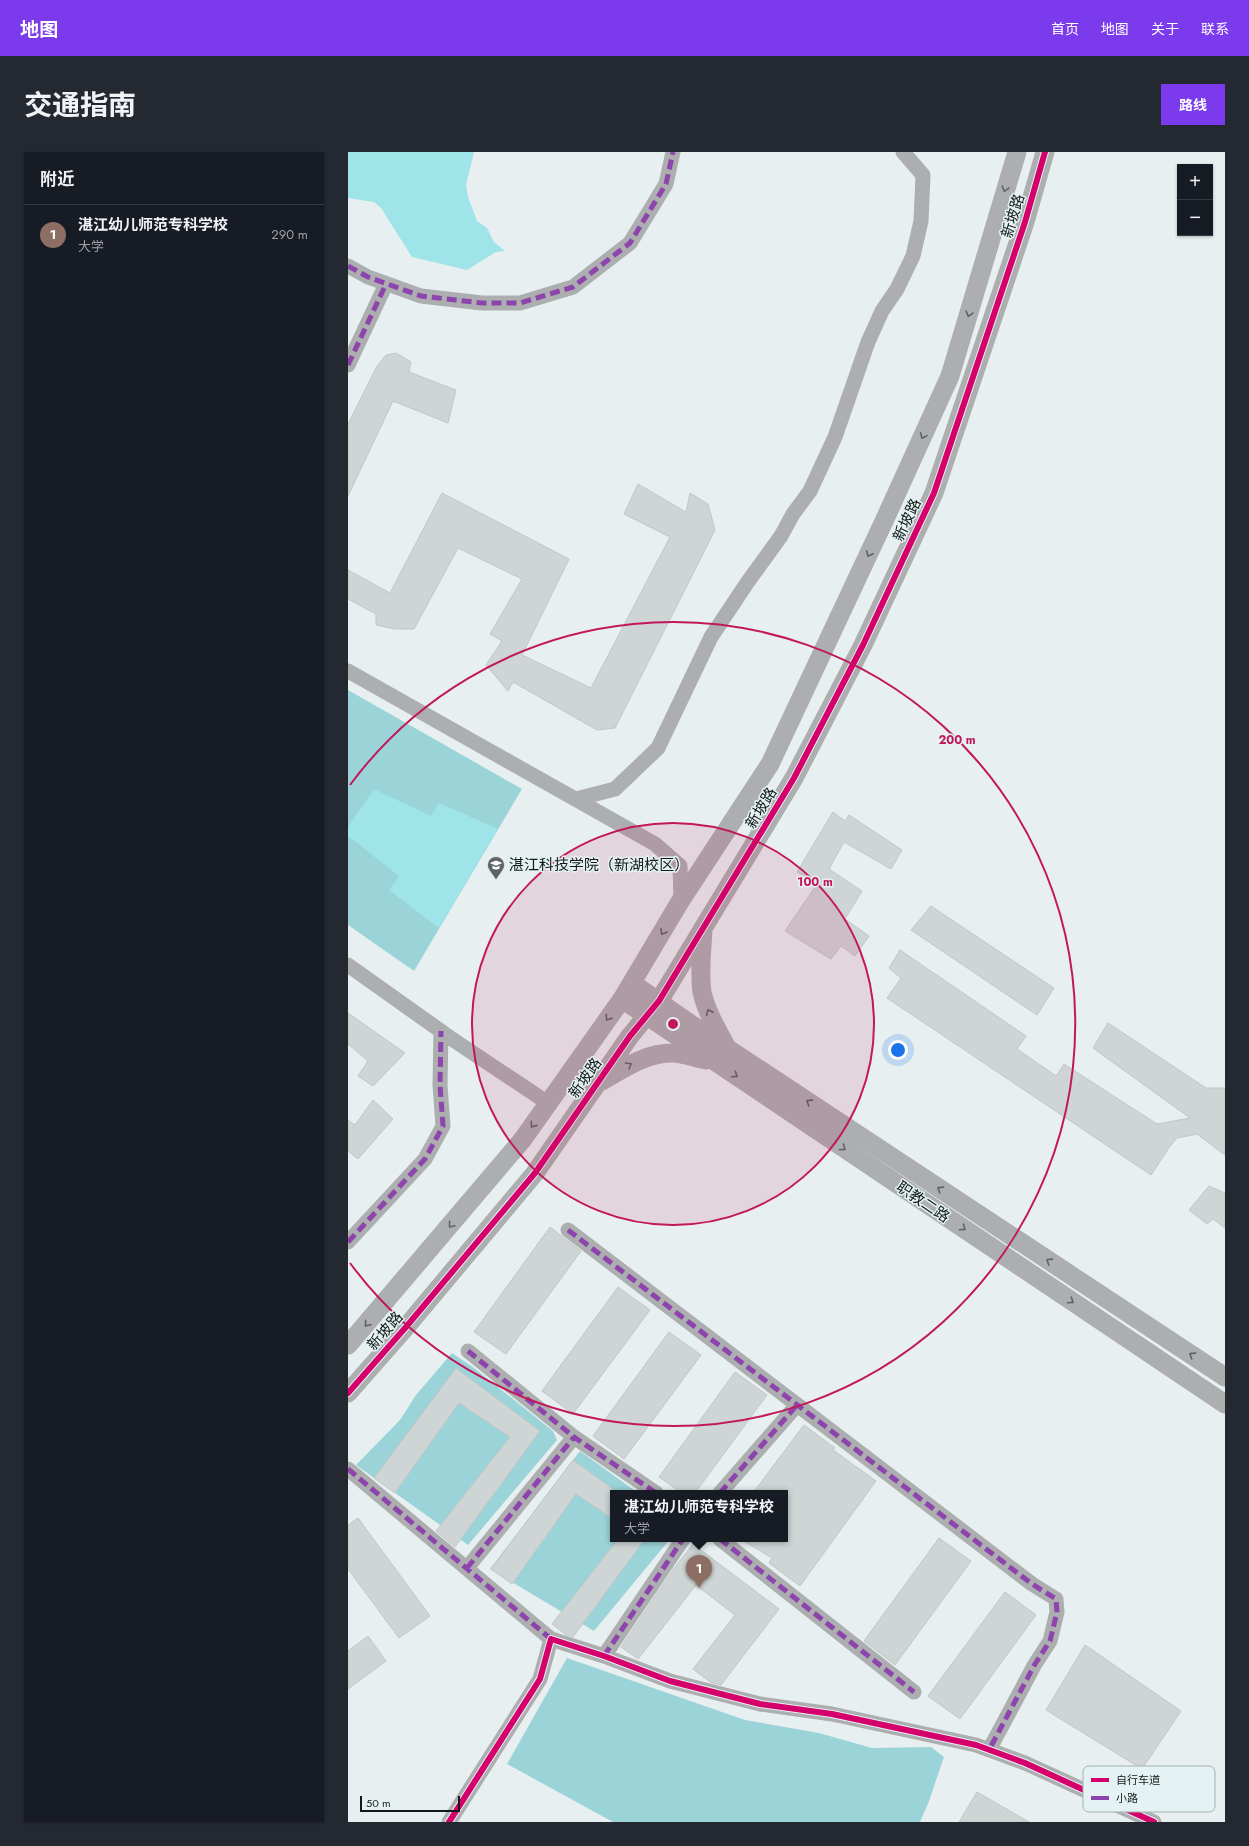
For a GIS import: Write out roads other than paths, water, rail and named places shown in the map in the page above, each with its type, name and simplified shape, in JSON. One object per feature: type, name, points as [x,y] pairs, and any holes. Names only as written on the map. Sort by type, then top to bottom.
[{"type":"street","points":[[348,266],[368,277],[421,296],[482,302],[520,303],[573,287],[630,243],[666,184],[673,152]]},
{"type":"street","points":[[576,799],[615,789],[658,748],[711,637],[810,491],[835,437],[868,342],[882,311],[897,289],[914,256],[921,221],[923,175],[903,152]]},
{"type":"street","name":"新坡路","points":[[348,1345],[523,1140],[622,999],[681,900],[770,764],[885,520],[950,376],[1016,152]]},
{"type":"street","name":"新坡路","points":[[348,1393],[406,1327],[535,1173],[630,1036],[659,1001],[794,778],[863,645],[934,493],[1025,222],[1044,152]]},
{"type":"street","points":[[348,365],[386,284]]},
{"type":"street","points":[[348,671],[655,844],[680,866],[681,900]]},
{"type":"street","points":[[596,1085],[639,1059],[655,1055],[673,1053],[721,1055],[702,992],[701,977],[703,928]]},
{"type":"street","points":[[348,965],[441,1031],[548,1103]]},
{"type":"street","name":"职教二路","points":[[632,983],[659,1001],[721,1055],[1225,1404]]},
{"type":"street","name":"职教二路","points":[[622,999],[647,1016],[721,1055],[1225,1377]]},
{"type":"street","points":[[348,1242],[425,1159],[443,1126],[440,1085],[441,1031]]},
{"type":"street","points":[[568,1230],[1032,1584],[1056,1599],[1057,1612],[1050,1641],[1035,1664],[989,1750]]},
{"type":"street","points":[[468,1351],[574,1437],[652,1490]]},
{"type":"street","points":[[723,1490],[797,1405]]},
{"type":"street","points":[[467,1568],[574,1437]]},
{"type":"street","points":[[348,1469],[551,1639],[604,1656],[670,1681],[760,1704],[832,1714],[976,1745],[1025,1763],[1083,1790]]},
{"type":"street","points":[[604,1656],[681,1542]]},
{"type":"street","points":[[724,1542],[914,1692]]},
{"type":"street","points":[[449,1822],[540,1679],[551,1639]]},
{"type":"street","points":[[1132,1812],[1154,1822]]},
{"type":"place","name":"湛江科技学院（新湖校区）","points":[[496,880]]},
{"type":"place","name":"湛江幼儿师范专科学校","points":[[699,1588]]}]
